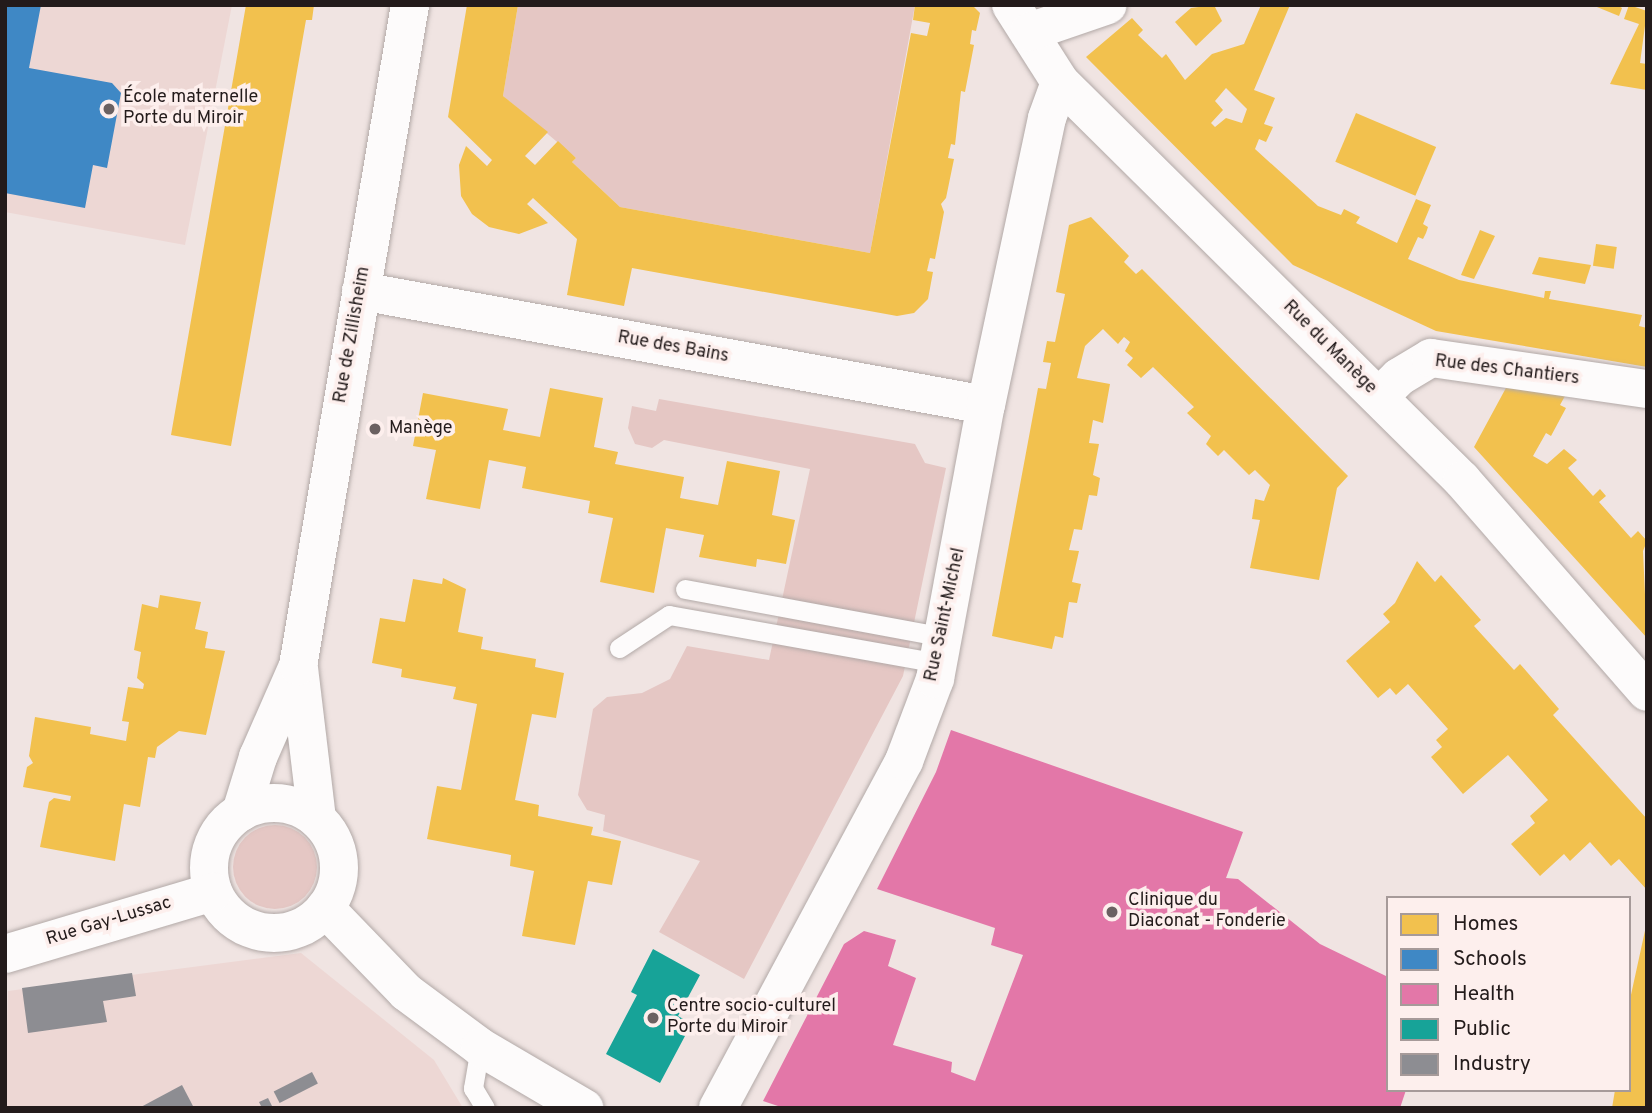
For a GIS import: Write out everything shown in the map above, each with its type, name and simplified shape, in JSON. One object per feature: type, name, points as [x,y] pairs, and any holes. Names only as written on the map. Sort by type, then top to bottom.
[{"type":"street","name":"Rue de Zillisheim","points":[[241,812],[258,757],[299,666],[410,5]]},
{"type":"street","points":[[1020,19],[1088,8]]},
{"type":"street","name":"Rue du Manège","points":[[1020,19],[1060,82],[1462,480],[1647,692]]},
{"type":"street","name":"Rue Saint-Michel","points":[[718,1108],[904,761],[941,650],[986,405],[1047,118],[1060,82]]},
{"type":"street","name":"Rue des Bains","points":[[361,291],[986,405]]},
{"type":"street","name":"Rue des Chantiers","points":[[1379,397],[1399,377],[1431,358],[1647,389]]},
{"type":"street","name":"Rue de Zillisheim","points":[[299,666],[317,818]]},
{"type":"street","points":[[280,803],[317,818],[332,838],[339,862],[337,886],[325,908],[308,923],[287,932],[264,932],[243,925],[225,911],[214,892],[209,869],[212,847],[223,827],[241,812],[280,803]]},
{"type":"street","name":"Rue Gay-Lussac","points":[[5,954],[214,892]]},
{"type":"street","points":[[325,908],[406,992],[480,1047],[584,1108]]},
{"type":"lane","points":[[685,589],[941,650]]},
{"type":"lane","points":[[619,648],[669,615],[941,650]]},
{"type":"lane","points":[[480,1047],[473,1088],[485,1108]]},
{"type":"shaded area","name":"École maternelle Porte du Miroir","points":[[5,5],[232,5],[185,245],[5,212]]},
{"type":"shaded area","points":[[518,5],[915,5],[870,253],[620,207],[572,162],[576,158],[503,96]]},
{"type":"shaded area","points":[[659,399],[915,444],[925,463],[946,468],[903,676],[744,979],[659,932],[700,861],[603,831],[605,815],[587,810],[578,795],[593,709],[607,697],[642,693],[670,679],[687,646],[769,660],[810,469],[664,440],[652,448],[635,444],[628,428],[632,406],[656,411]]},
{"type":"shaded area","points":[[275,825],[291,828],[305,837],[314,851],[317,867],[314,883],[305,897],[291,906],[275,909],[259,906],[245,897],[236,883],[233,867],[236,851],[245,837],[259,828]]},
{"type":"shaded area","points":[[301,953],[434,1060],[463,1108],[8,1108],[5,1103],[8,991]]},
{"type":"building: Homes","points":[[246,5],[314,5],[312,20],[306,20],[231,446],[171,435]]},
{"type":"building: Homes","points":[[467,5],[518,5],[503,96],[548,132],[525,156],[535,165],[558,141],[576,158],[572,162],[620,207],[870,253],[911,33],[927,36],[930,23],[913,20],[915,5],[972,5],[980,13],[976,31],[972,30],[970,44],[974,45],[965,92],[961,91],[955,145],[951,144],[948,158],[954,159],[946,198],[941,204],[944,212],[935,259],[930,258],[927,271],[933,272],[928,299],[914,313],[897,316],[632,268],[624,306],[567,295],[577,239],[533,198],[527,204],[548,223],[519,234],[489,227],[472,214],[461,196],[459,165],[466,146],[487,166],[492,160],[448,117]]},
{"type":"building: Homes","points":[[1214,5],[1222,21],[1196,46],[1175,22],[1191,8]]},
{"type":"building: Homes","points":[[1261,5],[1290,5],[1254,90],[1275,98],[1264,124],[1273,127],[1266,142],[1259,139],[1255,149],[1318,206],[1341,215],[1344,209],[1360,217],[1356,223],[1397,243],[1416,199],[1431,205],[1423,224],[1428,227],[1426,233],[1423,239],[1418,237],[1408,259],[1459,280],[1544,298],[1545,291],[1551,291],[1549,299],[1642,315],[1639,326],[1647,328],[1647,367],[1436,331],[1293,265],[1086,57],[1132,18],[1143,30],[1138,35],[1162,58],[1166,54],[1185,80],[1212,54],[1244,44]],"holes":[[[1226,88],[1247,109],[1242,123],[1226,118],[1215,127],[1211,123],[1223,110],[1215,101]]]},
{"type":"building: Homes","points":[[1592,5],[1617,5],[1622,8],[1619,16]]},
{"type":"building: Homes","points":[[1629,5],[1647,11],[1640,63],[1647,64],[1647,90],[1610,84],[1639,24],[1624,19]]},
{"type":"building: Homes","points":[[1356,113],[1436,147],[1415,196],[1335,162]]},
{"type":"building: Homes","points":[[1091,217],[1129,256],[1124,262],[1136,274],[1142,269],[1348,476],[1337,488],[1319,580],[1250,568],[1260,520],[1252,519],[1255,499],[1264,501],[1270,485],[1255,470],[1249,475],[1224,450],[1218,456],[1206,444],[1211,436],[1187,413],[1194,407],[1153,367],[1141,378],[1127,365],[1133,358],[1125,351],[1130,342],[1124,337],[1118,344],[1103,329],[1085,346],[1077,378],[1110,384],[1103,423],[1093,420],[1089,443],[1099,444],[1093,475],[1100,478],[1097,496],[1089,495],[1082,530],[1074,529],[1069,550],[1079,551],[1072,582],[1081,584],[1077,603],[1069,602],[1063,638],[1055,636],[1052,649],[992,636],[1038,388],[1046,389],[1051,363],[1043,362],[1047,341],[1055,342],[1065,294],[1056,292],[1069,225]]},
{"type":"building: Homes","points":[[1480,230],[1495,236],[1474,279],[1461,275]]},
{"type":"building: Homes","points":[[1596,244],[1617,247],[1614,269],[1593,266]]},
{"type":"building: Homes","points":[[1539,257],[1591,265],[1585,284],[1532,274]]},
{"type":"building: Homes","points":[[1507,386],[1565,396],[1560,405],[1566,408],[1551,436],[1546,433],[1533,456],[1547,464],[1564,449],[1577,460],[1568,468],[1593,496],[1600,489],[1606,496],[1599,502],[1631,538],[1638,531],[1647,541],[1643,551],[1647,638],[1474,447]]},
{"type":"building: Homes","points":[[550,388],[603,398],[594,447],[618,452],[615,464],[684,477],[680,498],[718,505],[727,461],[780,471],[772,515],[795,520],[786,564],[757,559],[756,567],[699,557],[704,535],[666,528],[654,593],[600,582],[613,518],[588,513],[590,501],[522,488],[526,467],[489,460],[480,509],[426,499],[436,450],[413,446],[423,393],[508,409],[503,430],[540,437]]},
{"type":"building: Homes","points":[[1417,561],[1435,582],[1441,575],[1481,620],[1474,626],[1514,670],[1520,664],[1559,709],[1553,715],[1647,819],[1647,890],[1619,859],[1611,866],[1590,842],[1570,861],[1564,854],[1540,876],[1511,844],[1535,823],[1530,816],[1548,800],[1508,755],[1463,794],[1431,757],[1442,747],[1436,740],[1448,729],[1408,684],[1396,695],[1390,688],[1378,698],[1346,661],[1390,622],[1383,614],[1395,603]]},
{"type":"building: Homes","points":[[443,578],[466,589],[458,632],[483,637],[481,649],[536,659],[535,667],[564,673],[556,718],[532,714],[515,800],[539,805],[538,816],[593,827],[591,835],[621,841],[612,885],[588,881],[575,945],[522,936],[534,871],[510,866],[511,855],[427,839],[437,786],[461,790],[477,704],[453,699],[456,687],[401,677],[402,669],[372,663],[380,618],[405,622],[413,579],[442,584]]},
{"type":"building: Homes","points":[[160,595],[201,602],[195,629],[208,632],[205,648],[225,651],[206,735],[179,731],[157,747],[155,758],[148,757],[140,807],[124,804],[115,861],[40,847],[49,802],[54,798],[70,801],[71,796],[23,787],[27,767],[33,763],[29,756],[35,717],[91,727],[90,734],[126,741],[129,722],[122,721],[128,687],[143,689],[144,684],[137,678],[141,652],[134,650],[142,604],[158,608]]},
{"type":"building: Homes","points":[[1646,926],[1647,1108],[1612,1108],[1615,1092],[1631,1092],[1631,995]]},
{"type":"building: Schools","points":[[5,5],[41,5],[29,68],[112,83],[121,93],[107,168],[93,165],[85,208],[5,193]]},
{"type":"building: Health","name":"Clinique du Diaconat - Fonderie","points":[[951,730],[1243,832],[1226,878],[1238,879],[1320,944],[1386,976],[1386,1092],[1405,1092],[1400,1108],[784,1108],[763,1101],[844,944],[864,931],[896,940],[888,966],[916,978],[893,1045],[952,1062],[951,1072],[975,1081],[1023,955],[991,945],[995,928],[877,889],[936,772]]},
{"type":"building: Public","name":"Centre socio-culturel Porte du Miroir","points":[[653,949],[700,975],[678,1016],[685,1020],[678,1032],[685,1036],[660,1083],[606,1054],[637,995],[631,992]]},
{"type":"building: Industry","points":[[132,973],[136,996],[103,1001],[107,1022],[28,1033],[22,988]]},
{"type":"building: Industry","points":[[312,1072],[318,1084],[280,1103],[274,1092]]},
{"type":"building: Industry","points":[[182,1085],[194,1108],[139,1108]]},
{"type":"building: Industry","points":[[268,1098],[273,1108],[262,1108],[259,1102]]},
{"type":"place","name":"École maternelle Porte du Miroir","points":[[109,109]]},
{"type":"place","name":"Manège","points":[[375,429]]},
{"type":"place","name":"Clinique du Diaconat - Fonderie","points":[[1112,912]]},
{"type":"place","name":"Centre socio-culturel Porte du Miroir","points":[[653,1018]]}]
